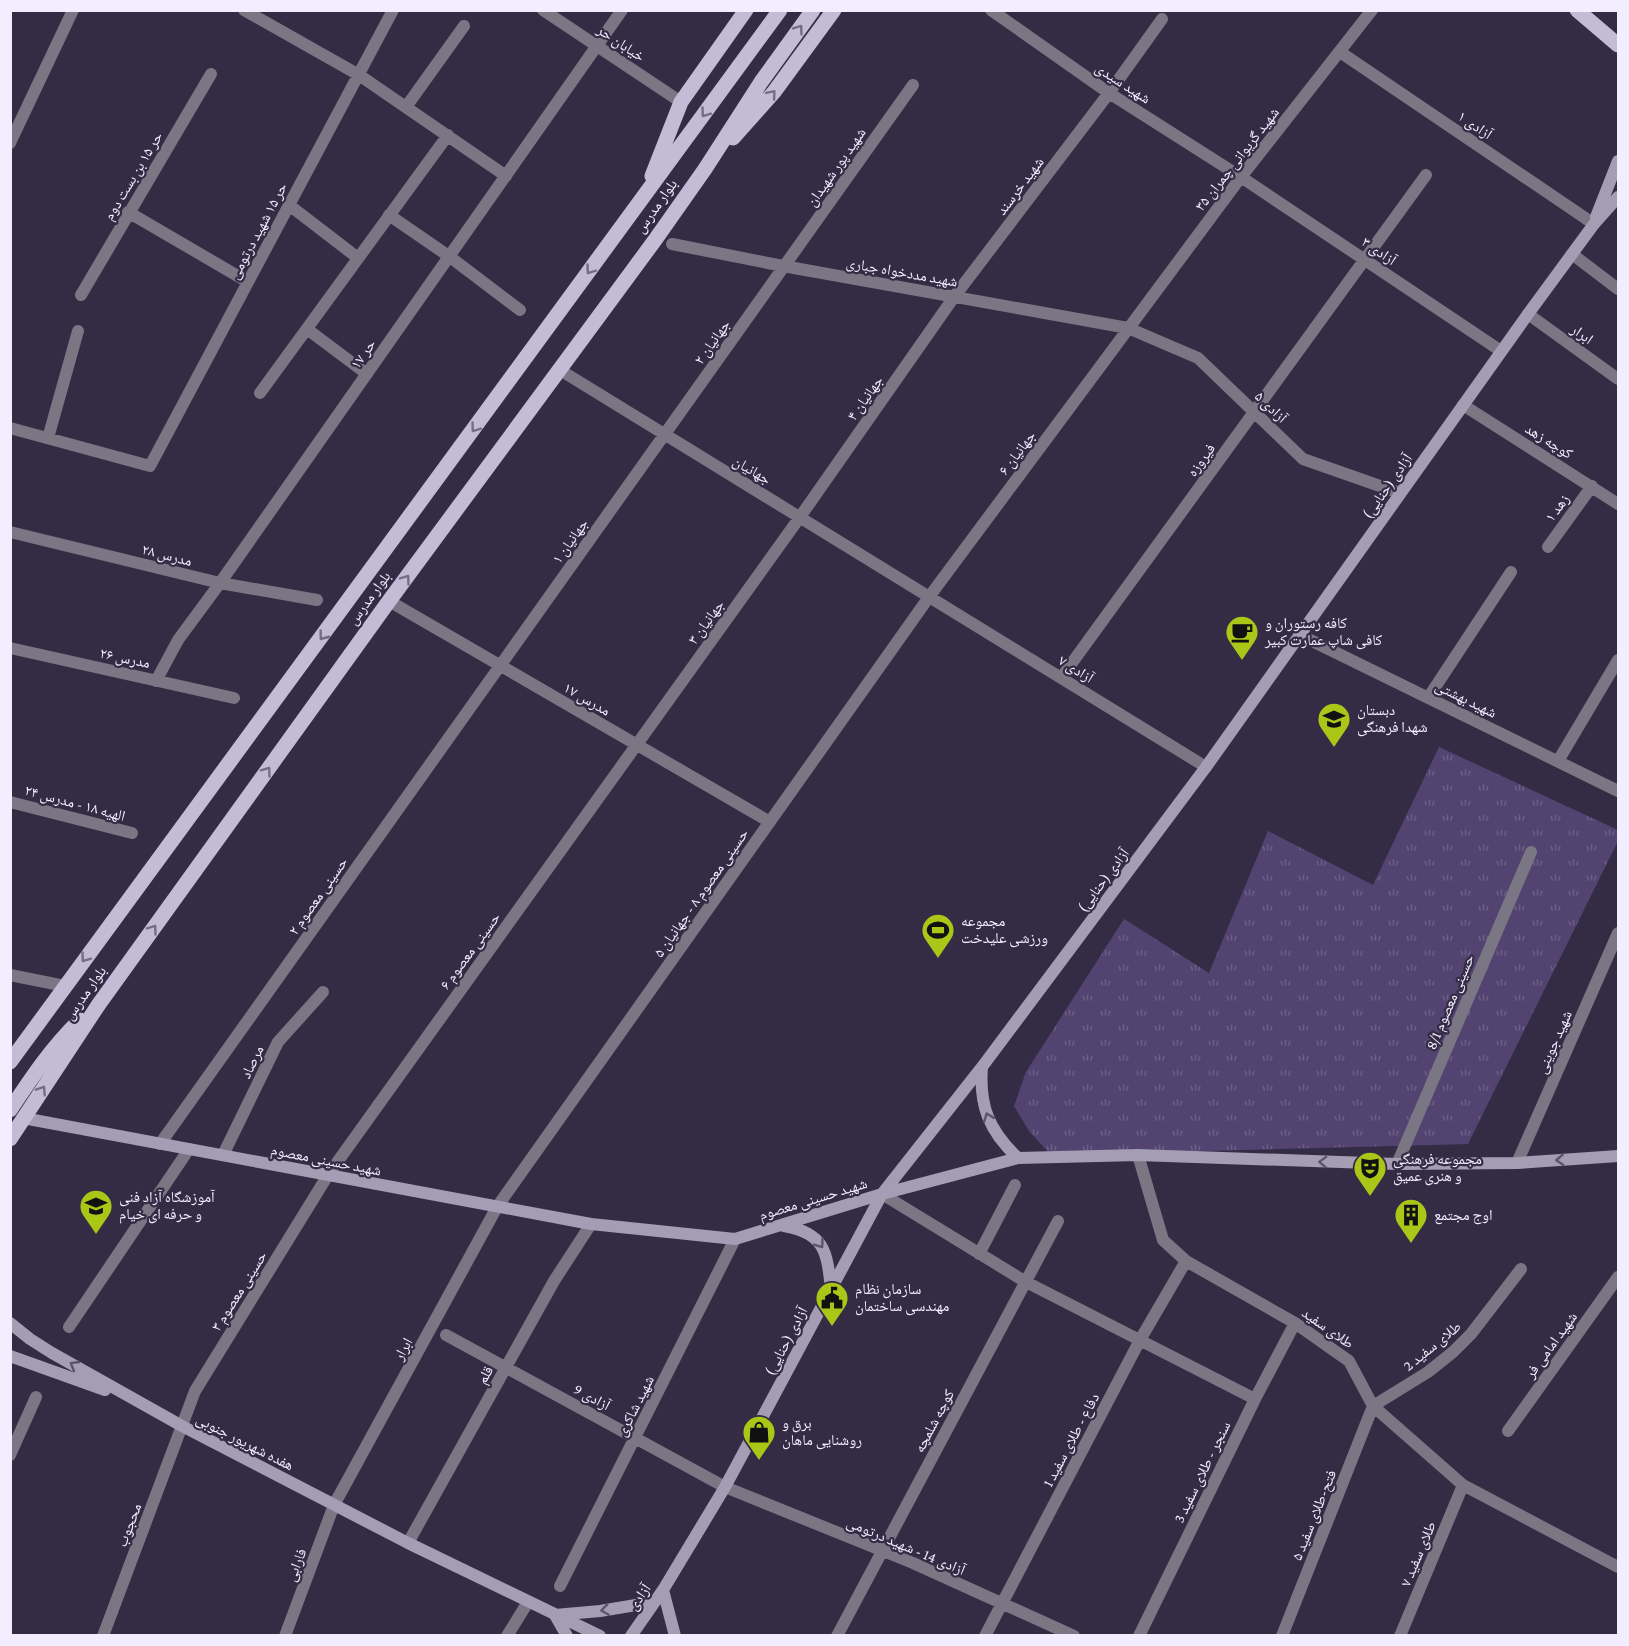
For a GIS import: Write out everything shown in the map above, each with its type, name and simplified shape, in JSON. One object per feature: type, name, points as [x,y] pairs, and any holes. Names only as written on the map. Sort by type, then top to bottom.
[{"type":"main road","points":[[645,196],[681,102],[746,10]]},
{"type":"main road","name":"بلوار مدرس","points":[[10,1062],[347,605],[780,10]]},
{"type":"main road","name":"بلوار مدرس","points":[[10,1139],[17,1114],[705,169],[761,82],[813,10]]},
{"type":"main road","points":[[705,169],[774,92],[834,10]]},
{"type":"main road","points":[[1576,10],[1618,45]]},
{"type":"main road","name":"آزادی (حنایی)","points":[[1594,224],[1618,161]]},
{"type":"main road","name":"آزادی (حنایی)","points":[[672,1576],[725,1487],[882,1194],[982,1066],[1206,767],[1528,314],[1594,224],[1618,197]]},
{"type":"main road","points":[[982,1066],[980,1084],[987,1117],[1000,1139],[1018,1158]]},
{"type":"main road","name":"شهید حسینی معصوم","points":[[17,1114],[160,1144],[591,1224],[735,1239],[882,1194],[1018,1158],[1138,1155],[1397,1164],[1517,1163],[1618,1156]]},
{"type":"main road","points":[[780,1225],[801,1229],[815,1236],[826,1251],[831,1289]]},
{"type":"main road","points":[[10,1323],[52,1353],[143,1404]]},
{"type":"main road","points":[[10,1356],[143,1404]]},
{"type":"main road","name":"هفده شهریور جنوبی","points":[[143,1404],[408,1543],[600,1635]]},
{"type":"main road","name":"آزادی","points":[[631,1635],[672,1576]]},
{"type":"main road","points":[[663,1590],[675,1635]]},
{"type":"main road","points":[[567,1635],[555,1615],[600,1611],[654,1602]]},
{"type":"street","points":[[10,143],[73,10]]},
{"type":"street","points":[[244,10],[359,75],[507,176]]},
{"type":"street","name":"حر ۱۵ شهید درتومی","points":[[48,438],[150,466],[393,10]]},
{"type":"street","name":"خیابان حر","points":[[543,10],[681,102]]},
{"type":"street","name":"حر ۱۷","points":[[156,681],[178,640],[622,10]]},
{"type":"street","name":"شهید سیدی","points":[[991,10],[1109,93],[1241,177]]},
{"type":"street","name":"شهید گریوانی چمران ۳۵","points":[[1128,328],[1241,177],[1372,10]]},
{"type":"street","name":"شهید خرسند","points":[[954,297],[1109,93],[1162,19]]},
{"type":"street","points":[[406,107],[464,26]]},
{"type":"street","name":"آزادی ۱","points":[[1340,51],[1594,224]]},
{"type":"street","name":"حر ۱۵ بن بست دوم","points":[[81,295],[211,74]]},
{"type":"street","name":"شهید پور شهیدان","points":[[783,266],[913,85]]},
{"type":"street","points":[[260,393],[448,135]]},
{"type":"street","name":"فیروزه","points":[[1061,678],[1426,175]]},
{"type":"street","name":"آزادی ۳","points":[[1241,177],[1502,351]]},
{"type":"street","points":[[289,205],[358,258]]},
{"type":"street","points":[[128,212],[248,282]]},
{"type":"street","points":[[389,216],[450,257],[520,310]]},
{"type":"street","name":"شهید مددخواه جباری","points":[[672,243],[783,266],[1128,328]]},
{"type":"street","points":[[1572,254],[1618,289]]},
{"type":"street","name":"جهانیان ۲","points":[[664,434],[783,266]]},
{"type":"street","name":"جهانیان ۴","points":[[800,517],[954,297]]},
{"type":"street","name":"ابرار","points":[[1528,314],[1618,379]]},
{"type":"street","name":"آزادی ۵","points":[[1128,328],[1198,358],[1303,459],[1401,492]]},
{"type":"street","name":"جهانیان ۶","points":[[929,597],[1128,328]]},
{"type":"street","points":[[306,329],[367,374]]},
{"type":"street","points":[[10,428],[48,438],[78,331]]},
{"type":"street","name":"جهانیان","points":[[560,370],[929,597]]},
{"type":"street","name":"کوچه زهد","points":[[1463,405],[1618,504]]},
{"type":"street","name":"جهانیان ۱","points":[[500,666],[664,434]]},
{"type":"street","name":"زهد ۱","points":[[1548,547],[1592,486]]},
{"type":"street","name":"جهانیان ۳","points":[[636,745],[800,517]]},
{"type":"street","name":"مدرس ۲۸","points":[[10,532],[220,583],[317,600]]},
{"type":"street","points":[[1428,698],[1510,572]]},
{"type":"street","name":"آزادی ۷","points":[[929,597],[1206,767]]},
{"type":"street","name":"حسینی معصوم ۸ - جهانیان ۵","points":[[497,1207],[929,597]]},
{"type":"street","name":"مدرس ۱۷","points":[[389,601],[770,822]]},
{"type":"street","name":"شهید بهشتی","points":[[1300,635],[1618,791]]},
{"type":"street","name":"مدرس ۲۶","points":[[10,648],[234,698]]},
{"type":"street","points":[[1558,761],[1618,660]]},
{"type":"street","name":"حسینی معصوم ۲","points":[[160,1144],[500,666]]},
{"type":"street","name":"حسینی معصوم ۶","points":[[328,1175],[636,745]]},
{"type":"street","name":"الهیه ۱۸ - مدرس ۲۴","points":[[10,802],[132,833]]},
{"type":"street","name":"حسینی معصوم 8/1","points":[[1397,1164],[1531,852]]},
{"type":"street","name":"شهید جوینی","points":[[1517,1163],[1618,933]]},
{"type":"street","points":[[10,975],[65,986]]},
{"type":"street","name":"مرصاد","points":[[223,1155],[278,1042],[323,992]]},
{"type":"street","points":[[69,1327],[189,1149]]},
{"type":"street","name":"طلای سفید","points":[[1138,1155],[1163,1240],[1186,1261],[1294,1323],[1349,1361],[1373,1406],[1463,1485],[1618,1567]]},
{"type":"street","name":"حسینی معصوم ۳","points":[[182,1426],[195,1391],[328,1175]]},
{"type":"street","points":[[979,1254],[1015,1185]]},
{"type":"street","points":[[882,1194],[1026,1282],[1255,1399]]},
{"type":"street","name":"ابرار","points":[[334,1505],[497,1207]]},
{"type":"street","name":"کوچه شلمچه","points":[[837,1635],[1058,1221]]},
{"type":"street","name":"قلم","points":[[408,1543],[554,1281],[591,1224]]},
{"type":"street","name":"شهید شاکری","points":[[560,1586],[735,1239]]},
{"type":"street","name":"دفاع - طلای سفید 1","points":[[985,1635],[1140,1340],[1186,1261]]},
{"type":"street","name":"طلای سفید 2","points":[[1373,1406],[1428,1372],[1453,1352],[1471,1334],[1521,1269]]},
{"type":"street","name":"شهید امامی فر","points":[[1509,1431],[1618,1277]]},
{"type":"street","name":"سنجر - طلای سفید 3","points":[[1139,1635],[1294,1323]]},
{"type":"street","name":"آزادی 9","points":[[446,1335],[507,1366],[725,1487]]},
{"type":"street","points":[[10,1455],[36,1397]]},
{"type":"street","name":"فتح-طلای سفید ۵","points":[[1282,1635],[1373,1406]]},
{"type":"street","name":"محجوب","points":[[104,1635],[182,1426]]},
{"type":"street","name":"طلای سفید ۷","points":[[1400,1635],[1463,1485]]},
{"type":"street","name":"آزادی 14 - شهید درتومی","points":[[725,1487],[882,1551],[1074,1635]]},
{"type":"street","name":"فارابی","points":[[285,1635],[334,1505]]},
{"type":"street","points":[[507,1635],[528,1602]]},
{"type":"green space","points":[[1439,747],[1618,830],[1618,841],[1468,1144],[1051,1155],[1029,1131],[1014,1106],[1026,1072],[1124,919],[1209,973],[1268,831],[1373,885]]},
{"type":"place","name":"کافه رستوران و کافی شاپ عمارت کبیر","points":[[1242,661]]},
{"type":"place","name":"دبستان شهدا فرهنگی","points":[[1334,748]]},
{"type":"place","name":"مجموعه ورزشی علیدخت","points":[[938,959]]},
{"type":"place","name":"مجموعه فرهنگی و هنری عمیق","points":[[1370,1197]]},
{"type":"place","name":"آموزشگاه آزاد فنی و حرفه ای خیام","points":[[96,1235]]},
{"type":"place","name":"اوج مجتمع","points":[[1411,1244]]},
{"type":"place","name":"سازمان نظام مهندسی ساختمان","points":[[832,1327]]},
{"type":"place","name":"برق و روشنایی ماهان","points":[[759,1461]]}]
